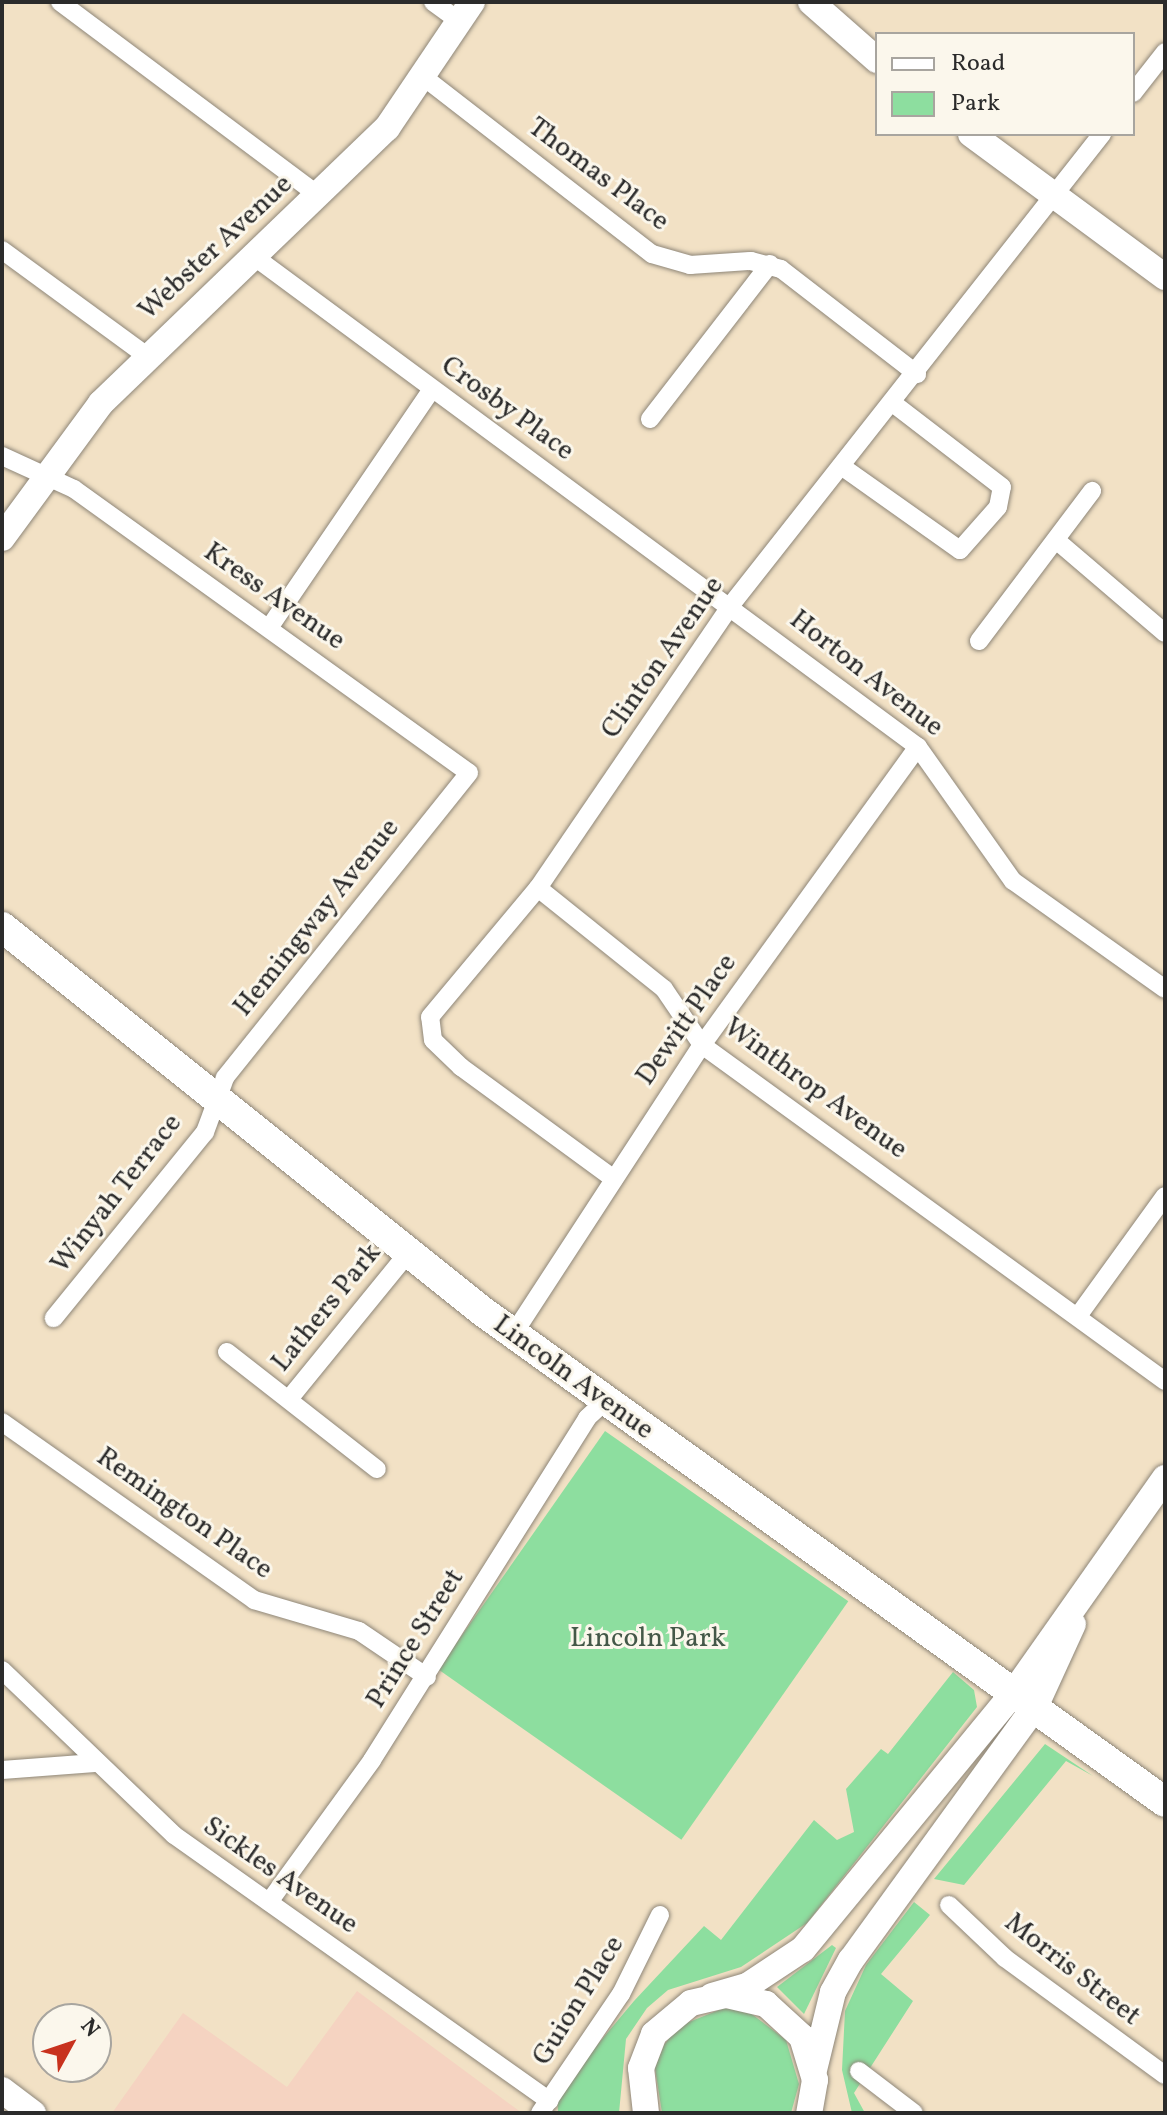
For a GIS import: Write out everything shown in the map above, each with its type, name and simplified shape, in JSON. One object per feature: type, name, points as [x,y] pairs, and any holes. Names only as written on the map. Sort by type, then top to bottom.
[{"type":"main road","name":"Lincoln Avenue","points":[[2,927],[408,1253],[604,1402],[1165,1802]]},
{"type":"street","points":[[60,2],[319,196]]},
{"type":"street","points":[[433,2],[466,12]]},
{"type":"street","points":[[811,2],[875,58]]},
{"type":"street","name":"Webster Avenue","points":[[2,538],[42,475],[147,356],[252,255],[319,196],[387,128],[466,12]]},
{"type":"street","points":[[1135,90],[1165,52]]},
{"type":"street","name":"Thomas Place","points":[[421,75],[652,254],[690,265],[770,264]]},
{"type":"street","points":[[974,136],[1165,277]]},
{"type":"street","name":"Clinton Avenue","points":[[614,1179],[461,1067],[429,1028],[440,1000],[538,888],[731,605],[844,468],[1100,136]]},
{"type":"street","points":[[2,250],[147,356]]},
{"type":"street","name":"Crosby Place","points":[[252,255],[731,605]]},
{"type":"street","points":[[650,419],[770,264],[917,374]]},
{"type":"street","points":[[269,628],[432,389]]},
{"type":"street","points":[[844,468],[960,550],[998,507],[1002,487],[894,404]]},
{"type":"street","name":"Kress Avenue","points":[[2,456],[74,489],[469,773]]},
{"type":"street","points":[[979,641],[1092,491]]},
{"type":"street","points":[[1056,540],[1165,633]]},
{"type":"street","name":"Horton Avenue","points":[[731,605],[918,747],[1013,881],[1165,989]]},
{"type":"street","name":"Dewitt Place","points":[[514,1333],[702,1045],[918,747]]},
{"type":"street","name":"Hemingway Avenue","points":[[219,1102],[225,1078],[469,773]]},
{"type":"street","name":"Winthrop Avenue","points":[[538,888],[664,989],[702,1045],[1165,1381]]},
{"type":"street","name":"Winyah Terrace","points":[[54,1318],[205,1132],[219,1102]]},
{"type":"street","points":[[1078,1316],[1165,1196]]},
{"type":"street","name":"Lathers Park","points":[[289,1399],[408,1253]]},
{"type":"street","name":"Lathers Park","points":[[227,1352],[377,1469]]},
{"type":"street","name":"Prince Street","points":[[269,1902],[427,1677],[587,1418],[604,1402]]},
{"type":"street","name":"Remington Place","points":[[2,1422],[254,1600],[359,1631],[427,1677]]},
{"type":"street","points":[[809,2113],[814,2075],[833,1992],[851,1960],[1025,1700],[1082,1594],[1165,1478]]},
{"type":"street","name":"Sickles Avenue","points":[[2,1670],[145,1812],[545,2107]]},
{"type":"street","points":[[638,2113],[640,2079],[661,2025],[712,1996],[747,1986],[803,1949],[1025,1700]]},
{"type":"street","points":[[2,1770],[95,1763]]},
{"type":"street","name":"Morris Street","points":[[949,1905],[1005,1958],[1165,2075]]},
{"type":"street","name":"Guion Place","points":[[545,2107],[621,1994],[660,1915]]},
{"type":"street","points":[[712,1996],[742,1996],[776,2010],[802,2037],[831,2113]]},
{"type":"street","points":[[859,2071],[914,2113]]},
{"type":"street","points":[[640,2079],[646,2113]]},
{"type":"street","points":[[2,2090],[33,2113]]},
{"type":"shaded area","points":[[357,1991],[522,2113],[112,2113],[183,2013],[287,2087]]},
{"type":"green space","name":"Lincoln Park","points":[[605,1431],[848,1601],[681,1840],[438,1669]]},
{"type":"green space","points":[[953,1672],[974,1690],[977,1707],[807,1923],[741,1967],[668,1990],[647,2008],[626,2039],[619,2113],[558,2113],[557,2093],[634,2001],[704,1926],[721,1940],[814,1820],[837,1840],[854,1832],[846,1789],[881,1749],[888,1754]]},
{"type":"green space","points":[[1045,1744],[1093,1776],[1066,1761],[964,1885],[934,1879]]},
{"type":"green space","points":[[914,1902],[930,1915],[881,1974],[913,2001],[854,2093],[865,2113],[852,2113],[842,2070],[845,2011],[866,1965]]},
{"type":"green space","points":[[832,1945],[836,1948],[804,2014],[777,1987]]},
{"type":"green space","points":[[724,2008],[749,2012],[786,2040],[799,2084],[791,2113],[662,2113],[655,2068],[664,2045],[679,2026]]}]
